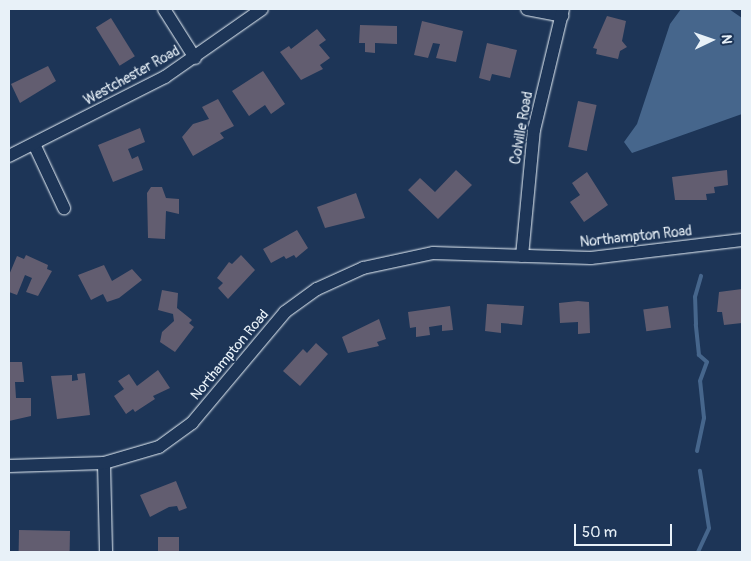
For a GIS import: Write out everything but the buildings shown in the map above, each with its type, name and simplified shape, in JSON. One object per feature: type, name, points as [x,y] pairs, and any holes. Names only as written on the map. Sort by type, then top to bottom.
[{"type":"street","points":[[164,9],[195,58]]},
{"type":"street","name":"Westchester Road","points":[[9,156],[195,58],[262,9]]},
{"type":"street","points":[[527,9],[563,12]]},
{"type":"street","name":"Colville Road","points":[[522,256],[534,130],[563,12]]},
{"type":"street","points":[[34,144],[64,208]]},
{"type":"street","name":"Northampton Road","points":[[9,466],[104,463],[146,453],[176,437],[207,407],[269,328],[304,297],[326,283],[363,268],[414,255],[442,252],[522,256],[626,256],[742,240]]},
{"type":"street","points":[[104,463],[106,552]]},
{"type":"water","points":[[681,9],[729,9],[742,18],[742,114],[632,153],[624,142],[637,124],[670,24]]},
{"type":"waterway","points":[[697,451],[704,418],[700,381],[707,362],[699,355],[696,324],[695,297],[701,276]]},
{"type":"waterway","points":[[698,552],[709,528],[700,471]]}]
